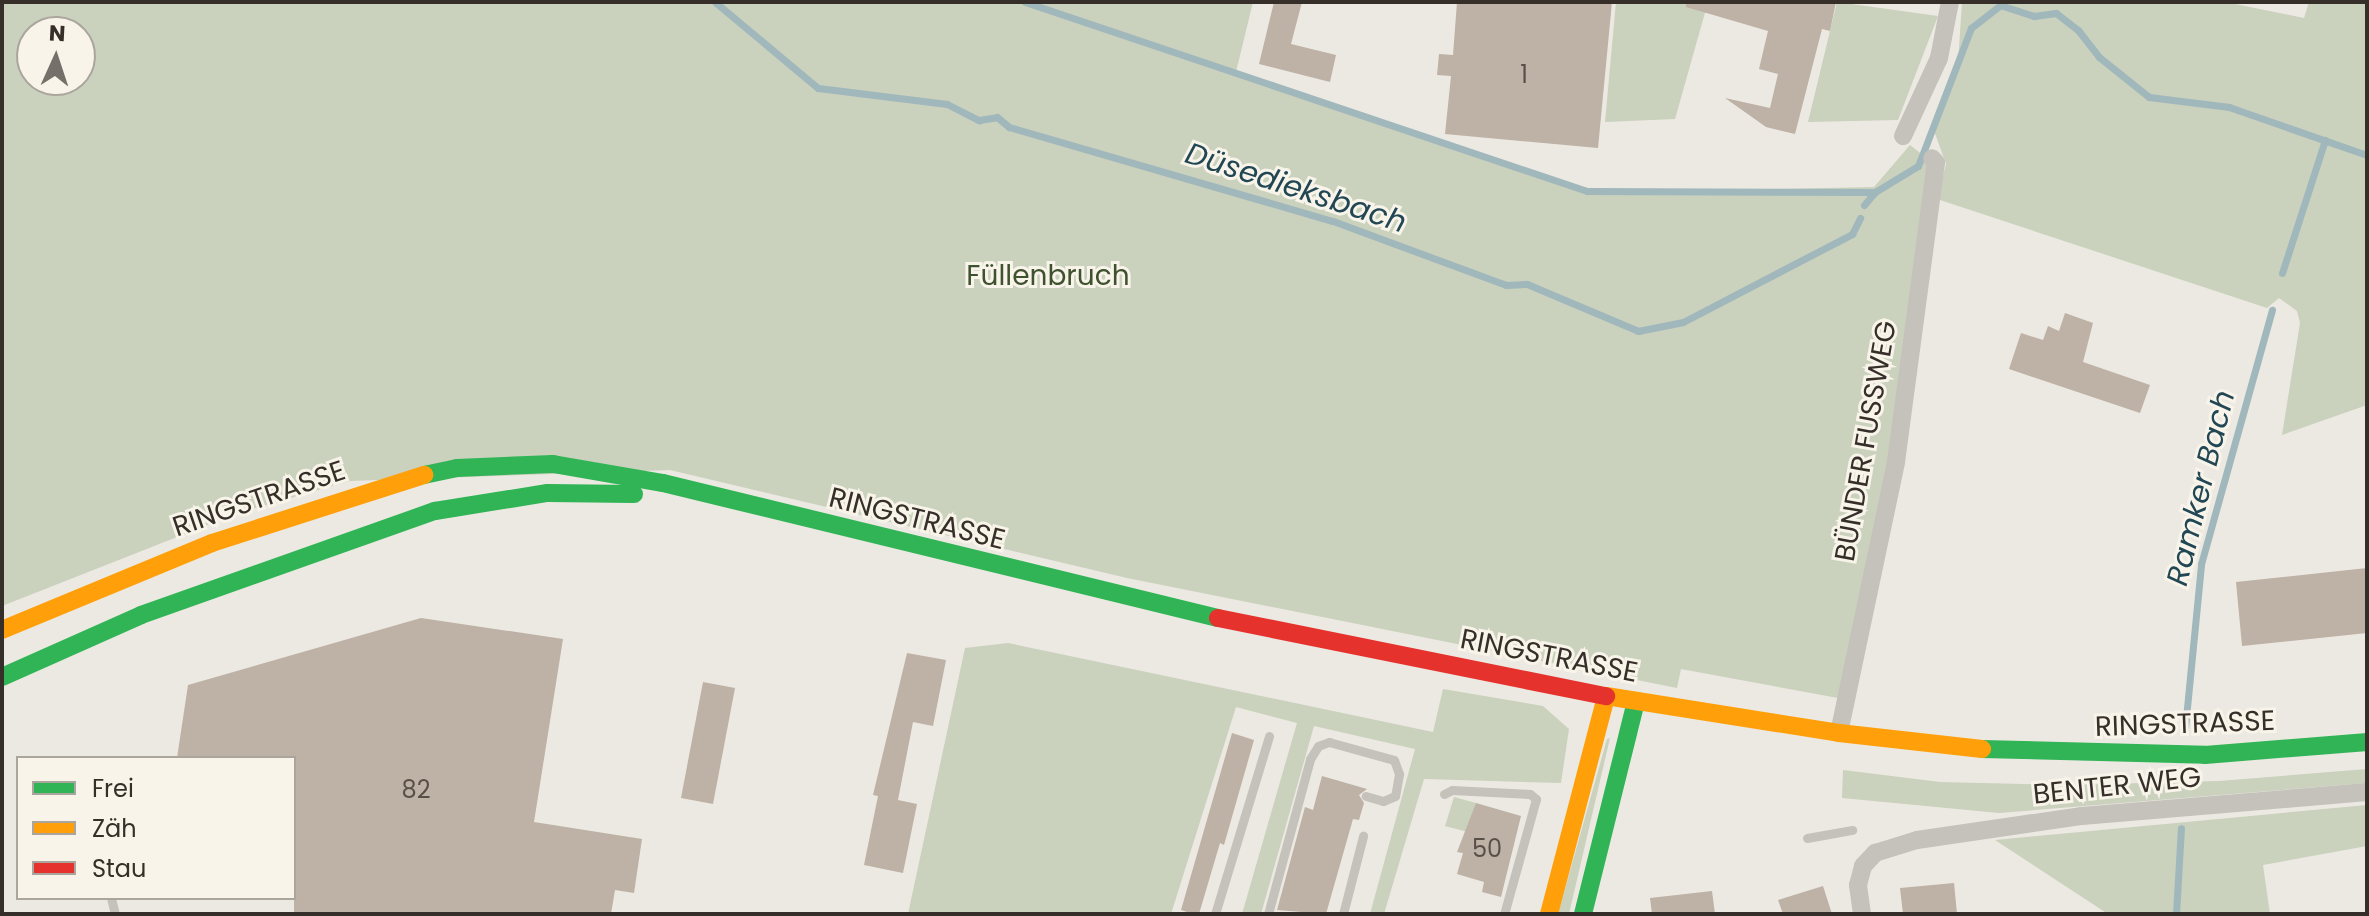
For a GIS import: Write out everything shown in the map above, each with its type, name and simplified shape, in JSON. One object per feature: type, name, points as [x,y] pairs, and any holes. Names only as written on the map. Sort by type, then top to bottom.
[{"type":"main road","name":"RINGSTRASSE","points":[[2,630],[212,543],[400,480],[457,468],[553,464],[606,470],[1247,625],[1606,696],[1839,733],[2070,755],[2205,755],[2367,742]]},
{"type":"main road","name":"RINGSTRASSE","points":[[2,677],[154,610],[435,511],[548,493],[615,492],[734,503]]},
{"type":"main road","points":[[1549,914],[1606,696]]},
{"type":"main road","points":[[1583,914],[1636,701]]},
{"type":"street","points":[[1903,136],[1939,58],[1950,2]]},
{"type":"street","name":"BÜNDER FUSSWEG","points":[[1839,733],[1896,462],[1936,163],[1932,158]]},
{"type":"street","name":"BENTER WEG","points":[[1862,914],[1858,885],[1863,866],[1875,853],[1917,840],[2082,816],[2367,792]]},
{"type":"lane","points":[[1215,914],[1269,736]]},
{"type":"lane","points":[[1268,914],[1310,759],[1318,746],[1329,742],[1394,760],[1399,774],[1395,796],[1383,801],[1366,796]]},
{"type":"lane","points":[[1444,794],[1483,791],[1530,794],[1536,799],[1504,914]]},
{"type":"lane","points":[[1807,838],[1852,830]]},
{"type":"lane","points":[[1343,914],[1363,836]]},
{"type":"green space","name":"Füllenbruch","points":[[2,2],[1253,2],[1235,76],[1587,193],[1874,187],[1910,145],[1933,163],[1890,461],[1838,698],[1681,669],[1677,688],[1127,578],[670,470],[349,481],[238,513],[2,606]]},
{"type":"green space","points":[[1616,2],[1708,2],[1675,119],[1605,122]]},
{"type":"green space","points":[[1837,2],[1938,16],[1898,120],[1808,122]]},
{"type":"green space","points":[[1962,2],[2225,2],[2304,18],[2309,2],[2367,2],[2367,405],[2282,435],[2300,323],[2297,311],[2279,298],[2267,308],[1937,199],[1946,164],[1932,125],[1958,63]]},
{"type":"green space","points":[[1008,643],[1433,732],[1443,689],[1543,706],[1569,729],[1561,783],[1424,779],[1384,914],[1370,914],[1415,749],[1314,726],[1261,914],[1242,914],[1297,723],[1236,707],[1171,914],[908,914],[965,648]]},
{"type":"green space","points":[[1610,738],[1569,914],[1558,914],[1607,739]]},
{"type":"green space","points":[[2367,769],[2367,783],[1999,813],[1842,798],[1843,770],[1940,782],[2065,785],[2219,781]]},
{"type":"green space","points":[[1454,797],[1476,803],[1468,832],[1445,826]]},
{"type":"green space","points":[[2367,805],[2367,846],[2263,865],[2270,914],[2108,914],[1995,840]]},
{"type":"building","points":[[1274,2],[1302,2],[1291,44],[1336,55],[1330,82],[1259,64]]},
{"type":"building","points":[[1457,2],[1612,2],[1598,148],[1445,134],[1451,76],[1437,75],[1439,54],[1453,55]]},
{"type":"building","points":[[1686,2],[1836,2],[1830,31],[1822,29],[1795,134],[1766,127],[1725,98],[1770,108],[1778,74],[1759,69],[1768,31],[1686,7]]},
{"type":"building","points":[[2065,313],[2093,323],[2083,362],[2150,385],[2140,413],[2009,369],[2021,333],[2043,340],[2048,326],[2059,331]]},
{"type":"building","points":[[2367,568],[2367,633],[2242,646],[2236,582]]},
{"type":"building","points":[[421,618],[563,639],[534,822],[642,839],[634,893],[615,890],[611,914],[294,914],[296,756],[177,756],[188,685]]},
{"type":"building","points":[[907,653],[946,660],[933,726],[913,722],[898,800],[917,804],[903,873],[864,865],[878,796],[873,795]]},
{"type":"building","points":[[703,682],[735,688],[713,804],[681,798]]},
{"type":"building","points":[[1232,733],[1254,740],[1224,845],[1220,843],[1199,914],[1193,914],[1181,910]]},
{"type":"building","points":[[1322,776],[1367,789],[1359,795],[1364,803],[1359,820],[1353,819],[1326,914],[1277,910],[1305,807],[1313,810]]},
{"type":"building","points":[[1476,803],[1521,816],[1501,897],[1482,892],[1484,882],[1457,874],[1463,853],[1457,852]]},
{"type":"building","points":[[1954,883],[1957,914],[1903,914],[1900,888]]},
{"type":"building","points":[[1823,886],[1832,914],[1783,914],[1778,900]]},
{"type":"building","points":[[1712,891],[1715,914],[1652,914],[1650,898]]},
{"type":"waterway","name":"Düsedieksbach","points":[[715,2],[818,88],[947,104],[979,120],[997,117],[1009,127],[1333,221],[1506,285],[1527,284],[1638,331],[1683,322],[1852,234],[1860,218]]},
{"type":"waterway","points":[[1025,2],[1587,191],[1875,192]]},
{"type":"waterway","name":"Düsedieksbach","points":[[1864,205],[1875,192],[1918,166],[1971,28],[2000,5],[2034,16],[2056,13],[2078,30],[2099,57],[2149,97],[2229,107],[2367,155]]},
{"type":"waterway","name":"Ramker Bach","points":[[2282,273],[2325,140]]},
{"type":"waterway","name":"Ramker Bach","points":[[2185,728],[2201,564],[2272,310]]},
{"type":"waterway","name":"Ramker Bach","points":[[2176,914],[2181,828]]},
{"type":"traffic: fast","points":[[424,475],[457,468],[553,464],[663,483],[1218,618]]},
{"type":"traffic: fast","points":[[2,677],[141,615],[435,511],[548,493],[634,494]]},
{"type":"traffic: fast","points":[[1583,914],[1636,701]]},
{"type":"traffic: fast","points":[[1982,749],[2205,755],[2367,742]]},
{"type":"traffic: slow","points":[[2,630],[212,543],[424,475]]},
{"type":"traffic: slow","points":[[1549,914],[1606,696]]},
{"type":"traffic: slow","points":[[1606,696],[1839,733],[1982,749]]},
{"type":"traffic: jam","points":[[1218,618],[1606,696]]}]
